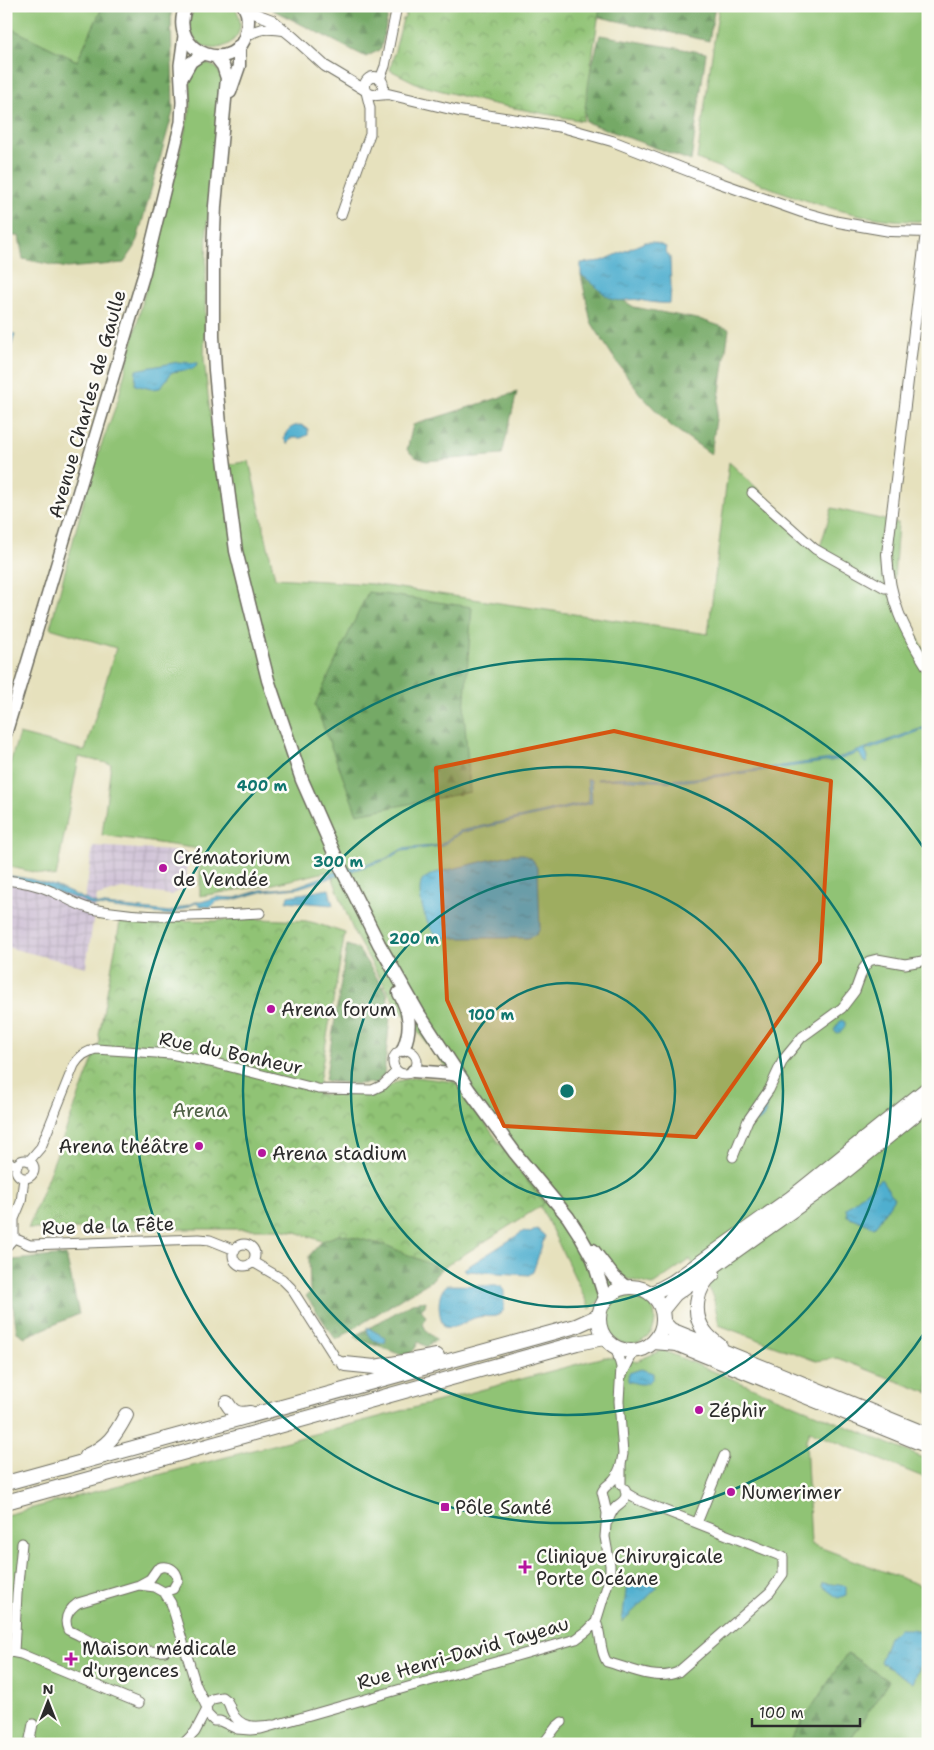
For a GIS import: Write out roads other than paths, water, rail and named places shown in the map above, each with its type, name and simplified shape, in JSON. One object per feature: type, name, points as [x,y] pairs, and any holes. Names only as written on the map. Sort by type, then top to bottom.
[{"type":"highway","points":[[652,1294],[673,1282],[791,1198],[928,1088]]},
{"type":"highway","points":[[928,1104],[832,1182],[675,1294],[662,1316],[658,1336],[654,1342],[641,1350],[634,1351],[616,1348],[604,1338],[599,1328],[598,1316],[605,1298],[615,1291],[626,1287],[635,1287],[652,1294],[662,1316],[676,1332],[928,1435]]},
{"type":"highway","points":[[728,1353],[708,1336],[701,1326],[697,1314],[698,1298],[705,1281],[750,1241]]},
{"type":"highway","points":[[6,1483],[583,1324],[598,1316]]},
{"type":"highway","points":[[345,1364],[366,1367],[386,1366],[531,1338]]},
{"type":"highway","points":[[6,1502],[577,1342],[604,1338]]},
{"type":"highway","points":[[654,1342],[677,1344],[928,1446]]},
{"type":"highway","points":[[227,1403],[236,1413],[243,1414],[278,1409]]},
{"type":"highway","points":[[6,1483],[33,1472],[87,1455],[101,1448],[116,1433],[126,1415]]},
{"type":"main road","points":[[225,109],[239,66],[248,18],[245,8]]},
{"type":"main road","points":[[183,9],[184,36],[196,50],[210,55],[226,55],[234,52],[243,41]]},
{"type":"main road","name":"Avenue Charles de Gaulle","points":[[6,733],[144,274],[181,122],[180,59],[184,36]]},
{"type":"main road","points":[[181,80],[191,62],[210,55]]},
{"type":"main road","points":[[210,55],[223,66],[227,78],[215,206],[213,256],[213,336],[221,435],[236,551],[268,680],[302,780],[339,864],[379,944],[419,1014],[460,1076],[515,1153],[568,1216],[593,1259],[605,1298]]},
{"type":"main road","points":[[379,944],[387,972],[408,1014],[409,1035],[403,1050]]},
{"type":"main road","points":[[413,1071],[460,1076]]},
{"type":"main road","points":[[579,1234],[614,1276],[626,1287]]},
{"type":"street","points":[[341,215],[370,134],[371,93],[364,84],[376,79],[385,66],[397,6]]},
{"type":"street","points":[[245,8],[272,20],[325,66],[371,93],[388,94],[459,110],[562,128],[612,141],[717,182],[802,212],[838,222],[890,231],[927,232],[887,554],[890,588],[901,620],[928,668]]},
{"type":"street","points":[[243,41],[257,29],[265,28],[286,31]]},
{"type":"street","points":[[340,74],[376,79],[415,100]]},
{"type":"street","points":[[371,93],[383,88],[376,79]]},
{"type":"street","points":[[752,493],[815,549],[880,585],[890,588]]},
{"type":"street","points":[[6,880],[41,887],[79,906],[136,916],[260,914]]},
{"type":"street","points":[[734,1157],[748,1120],[769,1090],[783,1060],[802,1037],[842,1008],[855,991],[863,968],[869,961],[877,959],[905,964],[928,960]]},
{"type":"street","name":"Rue du Bonheur","points":[[29,1161],[41,1147],[74,1065],[79,1057],[96,1049],[172,1054],[318,1089],[372,1090],[383,1085],[397,1071]]},
{"type":"street","points":[[403,1050],[410,1051],[416,1057],[417,1064],[413,1071],[407,1074],[397,1071],[393,1065],[396,1054],[403,1050]]},
{"type":"street","points":[[6,1161],[17,1166]]},
{"type":"street","points":[[29,1161],[34,1171],[31,1176],[24,1178],[18,1174],[17,1166],[20,1162],[29,1161]]},
{"type":"street","name":"Rue de la Fête","points":[[24,1178],[21,1202],[14,1219],[14,1238],[30,1245],[199,1239],[210,1240],[234,1250]]},
{"type":"street","points":[[6,1247],[14,1238]]},
{"type":"street","name":"Rue de la Fête","points":[[240,1245],[250,1246],[255,1255],[253,1262],[243,1266],[237,1263],[233,1257],[234,1250],[240,1245]]},
{"type":"street","name":"Rue de la Fête","points":[[253,1262],[282,1279],[292,1288],[336,1359],[345,1364]]},
{"type":"street","points":[[605,1529],[611,1514],[622,1500],[621,1465],[623,1454],[619,1401],[620,1362],[616,1348]]},
{"type":"street","points":[[620,1379],[634,1351]]},
{"type":"street","points":[[697,1523],[724,1456]]},
{"type":"street","points":[[596,1622],[607,1662],[647,1674],[671,1676],[770,1592],[783,1574],[783,1557],[697,1523],[638,1500],[622,1500],[610,1506],[602,1496],[603,1488],[612,1482],[621,1465]]},
{"type":"street","points":[[612,1482],[621,1484]]},
{"type":"street","name":"Rue Henri-David Tayeau","points":[[272,1725],[576,1639],[596,1622],[611,1571],[606,1544],[607,1512],[605,1502]]},
{"type":"street","points":[[22,1543],[10,1651],[139,1703]]},
{"type":"street","points":[[140,1586],[153,1576],[157,1569],[165,1566],[173,1569],[178,1580],[173,1589],[171,1603]]},
{"type":"street","points":[[153,1576],[155,1587]]},
{"type":"street","points":[[165,1651],[148,1652],[116,1649],[96,1644],[68,1630],[65,1624],[66,1617],[72,1607],[78,1603],[140,1586],[155,1587],[164,1592],[171,1603],[193,1674],[209,1717],[243,1730],[261,1729],[272,1725]]},
{"type":"street","points":[[164,1592],[173,1589]]},
{"type":"street","points":[[183,1744],[195,1732],[227,1718],[230,1711],[230,1704],[225,1699],[215,1697],[200,1684],[193,1674]]},
{"type":"street","points":[[195,1732],[210,1700],[215,1697]]},
{"type":"street","points":[[230,1711],[244,1725],[258,1727],[272,1725]]},
{"type":"street","points":[[543,1744],[556,1726],[562,1722]]},
{"type":"street","points":[[29,1744],[33,1724]]},
{"type":"water","points":[[645,242],[653,242],[666,247],[665,251],[670,257],[670,303],[615,300],[581,275],[581,263],[602,261]]},
{"type":"water","points":[[6,334],[15,334],[6,364]]},
{"type":"water","points":[[178,362],[198,363],[193,369],[172,372],[160,388],[151,389],[135,385],[136,370]]},
{"type":"water","points":[[301,425],[308,429],[308,435],[301,438],[291,438],[287,444],[284,437],[287,432],[295,426]]},
{"type":"water","points":[[928,726],[928,728],[865,751],[868,757],[867,763],[864,762],[859,753],[838,760],[687,781],[597,780],[631,777],[667,780],[695,778],[838,758]]},
{"type":"water","points":[[587,779],[591,781],[592,803],[460,833],[442,846],[402,851],[386,860],[298,888],[265,891],[233,900],[223,900],[215,902],[211,907],[200,906],[196,903],[170,915],[90,905],[81,900],[6,876],[30,879],[55,886],[96,904],[170,912],[195,902],[217,897],[235,898],[261,890],[295,887],[339,871],[385,859],[402,849],[440,845],[460,831],[589,802]]},
{"type":"water","points":[[514,854],[524,854],[533,860],[538,870],[540,928],[537,934],[528,938],[445,938],[433,932],[422,906],[420,886],[423,880],[435,873]]},
{"type":"water","points":[[329,889],[333,905],[286,901],[288,896]]},
{"type":"water","points":[[841,1020],[845,1022],[845,1027],[841,1032],[836,1033],[834,1030]]},
{"type":"water","points":[[766,1097],[767,1108],[765,1114],[761,1120],[755,1122],[752,1117]]},
{"type":"water","points":[[881,1179],[894,1198],[877,1224],[874,1227],[847,1216],[846,1208]]},
{"type":"water","points":[[537,1229],[545,1236],[533,1272],[529,1275],[466,1271],[464,1269],[524,1231],[530,1233]]},
{"type":"water","points":[[447,1285],[501,1286],[504,1291],[504,1310],[495,1316],[473,1318],[457,1326],[444,1327],[439,1305],[441,1293]]},
{"type":"water","points":[[367,1327],[386,1338],[385,1343],[373,1339],[367,1331]]},
{"type":"water","points":[[641,1369],[653,1373],[653,1378],[644,1384],[628,1381],[629,1373]]},
{"type":"water","points":[[628,1576],[658,1587],[622,1622]]},
{"type":"water","points":[[823,1583],[846,1586],[846,1595],[838,1598],[822,1586]]},
{"type":"water","points":[[899,1629],[928,1632],[928,1647],[913,1683],[880,1662],[889,1637]]},
{"type":"place","name":"Crématorium de Vendée","points":[[163,868]]},
{"type":"place","name":"Arena forum","points":[[271,1009]]},
{"type":"place","name":"Arena théâtre","points":[[199,1146]]},
{"type":"place","name":"Arena stadium","points":[[262,1153]]},
{"type":"place","name":"Zéphir","points":[[699,1410]]},
{"type":"place","name":"Numerimer","points":[[731,1492]]},
{"type":"place","name":"Pôle Santé","points":[[445,1507]]},
{"type":"place","name":"Clinique Chirurgicale Porte Océane","points":[[525,1567]]},
{"type":"place","name":"Maison médicale d'urgences","points":[[71,1659]]},
{"type":"park label","name":"Arena","points":[[200,1110]]}]
